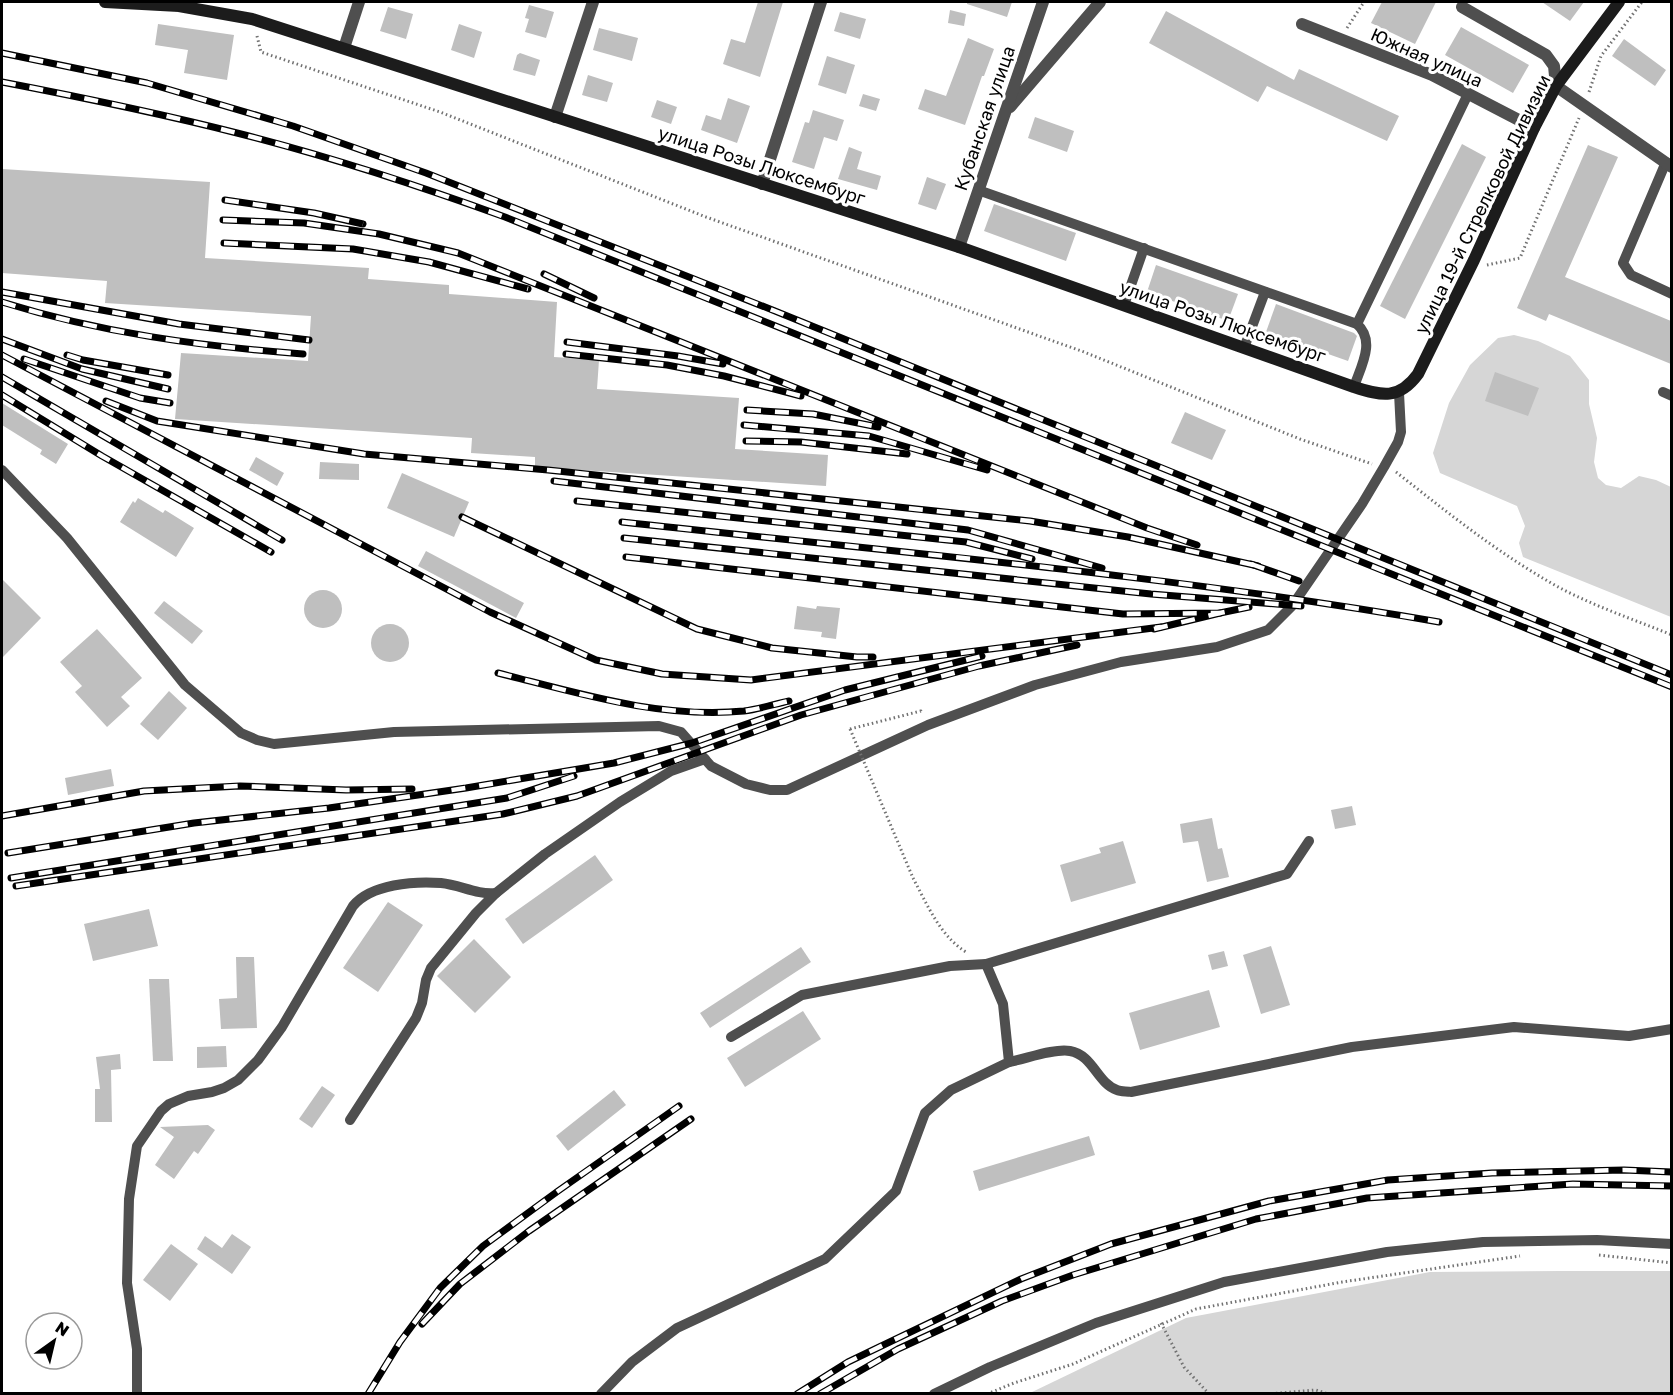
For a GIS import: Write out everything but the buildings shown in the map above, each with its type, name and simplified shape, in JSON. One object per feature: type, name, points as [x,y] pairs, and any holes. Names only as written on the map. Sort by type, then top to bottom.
[{"type":"street","name":"улица Розы Люксембург","points":[[105,2],[179,4],[252,20],[959,247],[1354,387],[1385,394],[1399,393]]},
{"type":"street","points":[[344,48],[359,2]]},
{"type":"street","points":[[555,117],[593,2]]},
{"type":"street","points":[[762,184],[822,2]]},
{"type":"street","name":"Кубанская улица","points":[[959,247],[1043,2]]},
{"type":"street","points":[[1005,113],[1100,2]]},
{"type":"street","name":"улица 19-й Стрелковой Дивизии","points":[[1399,393],[1414,381],[1426,360],[1534,128],[1556,86],[1620,2]]},
{"type":"street","points":[[1462,7],[1546,55],[1554,66],[1556,86],[1669,164]]},
{"type":"street","name":"Южная улица","points":[[1302,24],[1432,75],[1534,128]]},
{"type":"lane","points":[[1357,324],[1468,94]]},
{"type":"lane","points":[[1669,164],[1623,263],[1631,275],[1671,294]]},
{"type":"lane","points":[[978,190],[1357,324],[1364,331],[1368,342],[1354,387]]},
{"type":"lane","points":[[1124,305],[1144,248]]},
{"type":"lane","points":[[1245,348],[1265,292]]},
{"type":"lane","points":[[2,470],[67,538],[185,685],[241,733],[257,740],[274,744],[394,732],[659,726],[681,732],[711,766],[746,784],[770,790],[787,790],[928,725],[1035,685],[1121,662],[1217,647],[1268,630],[1292,606],[1384,468],[1401,432],[1399,393]]},
{"type":"lane","points":[[350,1120],[416,1018],[431,968],[476,913],[496,893],[545,854],[620,802],[671,771],[705,759]]},
{"type":"lane","points":[[731,1037],[802,994],[950,966],[986,964],[1287,874],[1309,841]]},
{"type":"lane","points":[[138,1394],[137,1349],[127,1283],[129,1199],[134,1157],[141,1137],[169,1104],[188,1096],[224,1088],[238,1080],[258,1060],[282,1027],[353,906],[366,895],[380,890],[442,883],[478,893],[496,893]]},
{"type":"lane","points":[[986,964],[1003,1004],[1010,1062]]},
{"type":"lane","points":[[601,1394],[632,1362],[677,1328],[825,1258],[896,1191],[925,1113],[951,1090],[1010,1062],[1060,1051],[1071,1051],[1089,1061],[1107,1084],[1118,1091],[1131,1092],[1352,1047],[1514,1027],[1629,1036],[1671,1029]]},
{"type":"lane","points":[[934,1394],[990,1367],[1096,1323],[1224,1282],[1387,1252],[1484,1242],[1597,1240],[1671,1244]]},
{"type":"path","points":[[1340,39],[1364,2]]},
{"type":"path","points":[[1485,265],[1520,258],[1584,105],[1601,56],[1642,2]]},
{"type":"path","points":[[252,20],[261,52],[440,111],[706,217],[1084,352],[1300,439],[1384,468]]},
{"type":"path","points":[[1396,472],[1475,534],[1542,578],[1577,596],[1671,635]]},
{"type":"path","points":[[921,711],[850,729],[913,878],[937,921],[955,945],[986,964]]},
{"type":"path","points":[[1596,1255],[1671,1263]]},
{"type":"path","points":[[987,1394],[1073,1364],[1196,1309],[1342,1282],[1529,1256]]},
{"type":"path","points":[[1161,1323],[1184,1367],[1209,1394]]},
{"type":"path","points":[[1267,1394],[1316,1390],[1328,1394]]},
{"type":"shaded area","points":[[1514,335],[1538,341],[1570,356],[1589,380],[1589,404],[1597,438],[1594,462],[1598,478],[1606,485],[1621,488],[1639,476],[1671,487],[1671,617],[1523,557],[1519,543],[1525,526],[1517,506],[1440,473],[1433,453],[1449,403],[1470,365],[1498,338]]},
{"type":"shaded area","points":[[1671,1271],[1671,1393],[1030,1393],[1186,1318],[1430,1272]]},
{"type":"railway","points":[[2,53],[147,83],[293,126],[426,173],[775,311],[1672,675]]},
{"type":"railway","points":[[2,82],[149,112],[305,151],[505,217],[1672,687]]},
{"type":"railway","points":[[225,200],[314,213],[363,224]]},
{"type":"railway","points":[[223,220],[304,223],[379,234],[458,253],[1147,528],[1197,545]]},
{"type":"railway","points":[[224,243],[353,249],[429,262],[528,289]]},
{"type":"railway","points":[[544,274],[594,298]]},
{"type":"railway","points":[[2,292],[179,324],[309,340]]},
{"type":"railway","points":[[2,302],[76,322],[151,337],[303,354]]},
{"type":"railway","points":[[2,339],[82,369],[168,389]]},
{"type":"railway","points":[[567,342],[723,364]]},
{"type":"railway","points":[[566,354],[667,365],[724,376],[801,396]]},
{"type":"railway","points":[[2,355],[490,612],[596,660],[662,674],[751,680],[1161,627]]},
{"type":"railway","points":[[67,355],[168,375]]},
{"type":"railway","points":[[24,359],[140,398],[170,403]]},
{"type":"railway","points":[[2,377],[282,540]]},
{"type":"railway","points":[[2,395],[102,456],[271,552]]},
{"type":"railway","points":[[106,401],[157,421],[364,454],[548,470],[1030,521],[1128,537],[1258,566]]},
{"type":"railway","points":[[747,410],[813,414],[878,427]]},
{"type":"railway","points":[[744,425],[869,436],[987,470]]},
{"type":"railway","points":[[746,441],[801,442],[907,454]]},
{"type":"railway","points":[[554,481],[968,530],[1102,568]]},
{"type":"railway","points":[[577,501],[966,542],[1032,559]]},
{"type":"railway","points":[[462,517],[697,629],[772,648],[873,657]]},
{"type":"railway","points":[[622,522],[1134,578],[1338,605],[1439,622]]},
{"type":"railway","points":[[624,538],[1151,594],[1301,606]]},
{"type":"railway","points":[[626,557],[1123,614],[1220,613],[1249,607]]},
{"type":"railway","points":[[1251,564],[1299,581]]},
{"type":"railway","points":[[1154,629],[1220,613]]},
{"type":"railway","points":[[16,886],[503,814],[577,796],[801,715],[979,666],[1077,645]]},
{"type":"railway","points":[[8,853],[194,823],[329,808],[466,788],[614,763],[692,743],[845,690],[982,656]]},
{"type":"railway","points":[[498,673],[589,696],[650,708],[681,711],[744,711],[789,701]]},
{"type":"railway","points":[[11,878],[507,798],[574,776]]},
{"type":"railway","points":[[2,816],[144,791],[240,786],[346,790],[412,789]]},
{"type":"railway","points":[[368,1394],[400,1342],[440,1288],[483,1246],[679,1106]]},
{"type":"railway","points":[[422,1324],[460,1284],[529,1231],[691,1119]]},
{"type":"railway","points":[[797,1394],[848,1362],[1021,1279],[1111,1244],[1269,1201],[1388,1180],[1492,1173],[1624,1170],[1672,1172]]},
{"type":"railway","points":[[820,1394],[898,1349],[1002,1301],[1073,1275],[1256,1219],[1367,1198],[1573,1184],[1672,1186]]}]
